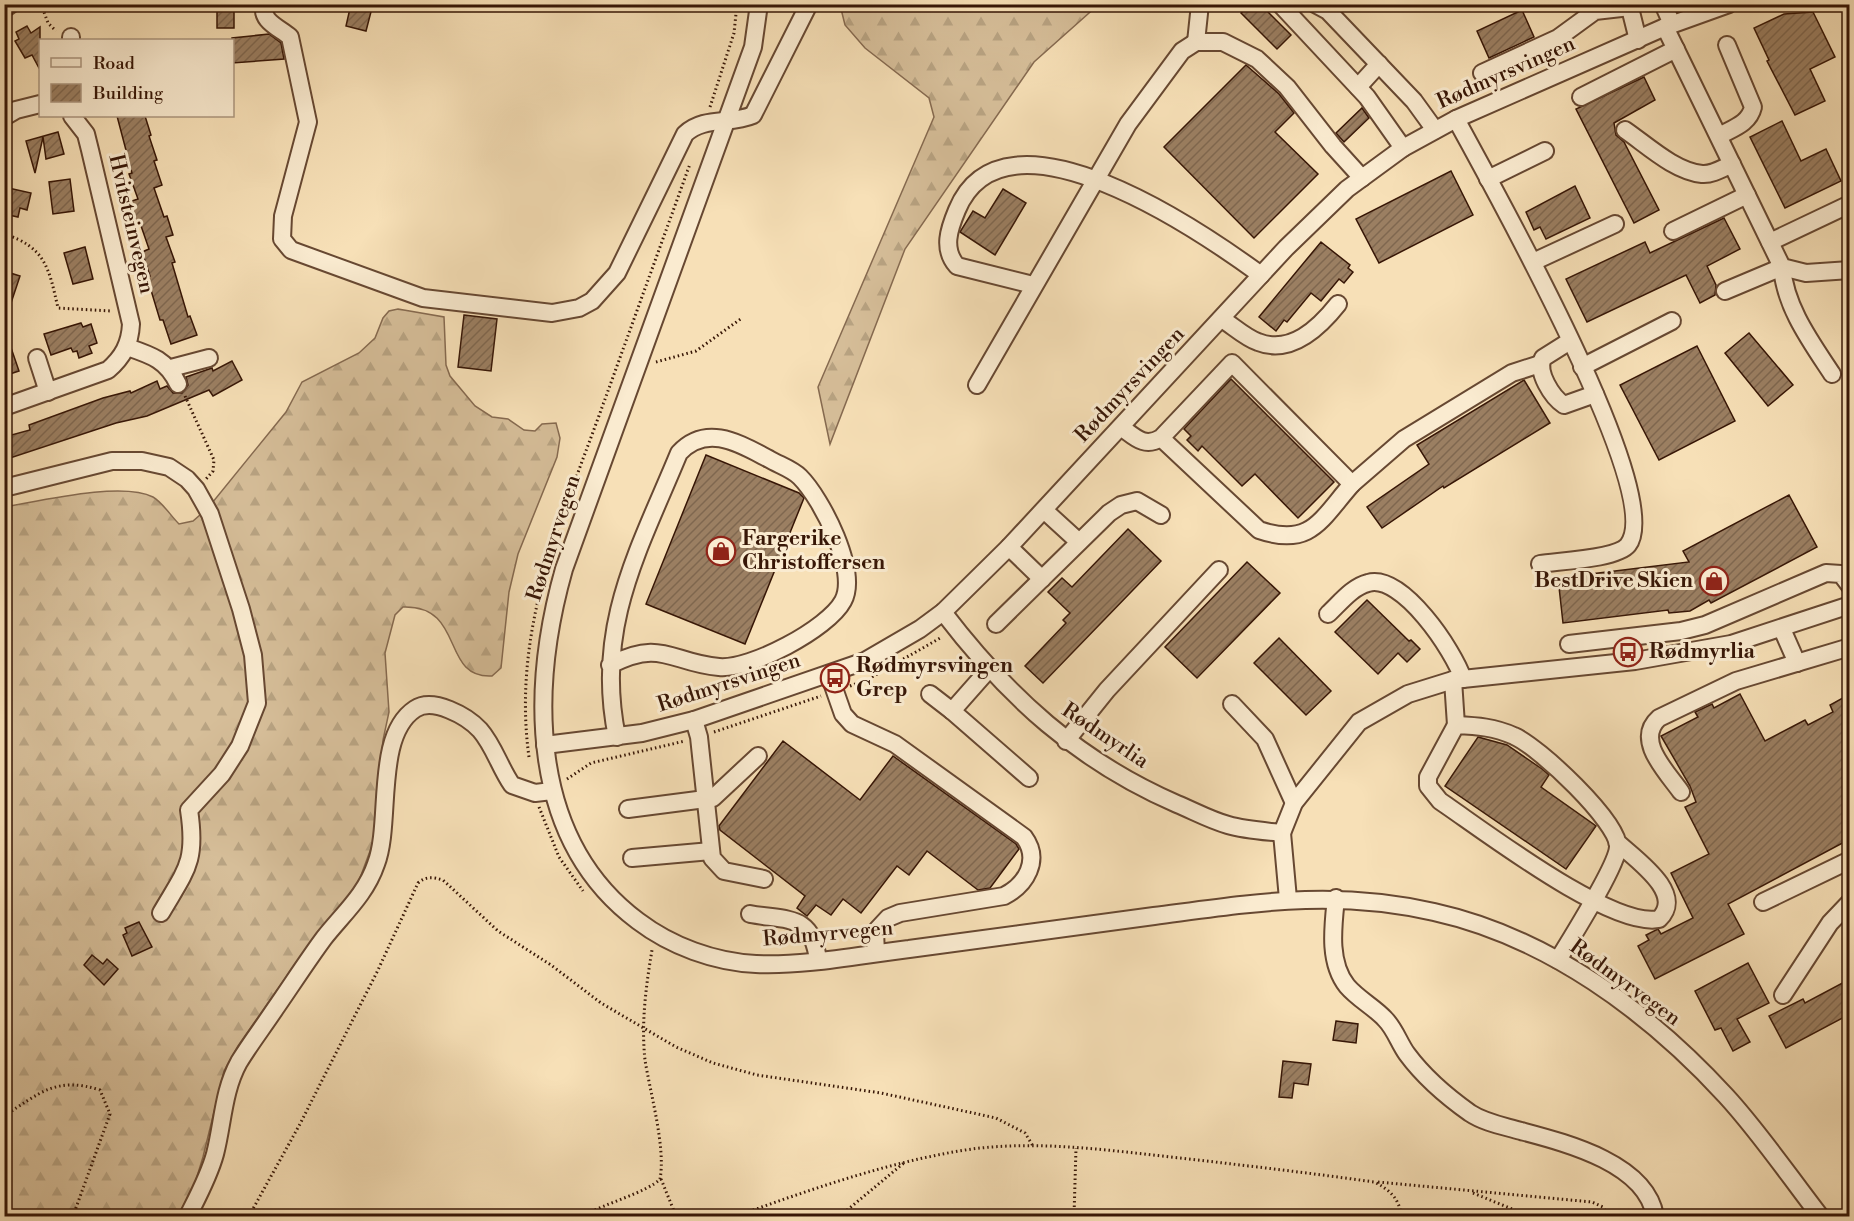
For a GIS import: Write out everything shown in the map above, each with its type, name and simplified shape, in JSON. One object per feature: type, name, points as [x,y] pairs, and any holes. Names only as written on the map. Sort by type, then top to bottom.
[{"type":"street","points":[[4,9],[11,4]]},
{"type":"street","points":[[265,4],[265,16],[270,24],[290,37],[308,112],[303,147],[283,216],[282,239],[291,250],[423,298],[552,313],[579,308],[592,301],[617,273],[685,134],[693,126],[705,122],[727,122],[753,115],[809,4]]},
{"type":"street","name":"Rødmyrvegen","points":[[759,4],[753,47],[582,517],[555,601],[545,664],[545,745],[552,791],[566,830],[591,875],[625,912],[644,926],[686,948],[736,962],[782,963],[818,960],[1287,899],[1336,898],[1399,905],[1460,919],[1495,931],[1558,960],[1624,1004],[1702,1072],[1754,1129],[1820,1216]]},
{"type":"street","points":[[1196,42],[1200,4]]},
{"type":"street","points":[[1280,4],[1358,87],[1403,148]]},
{"type":"street","points":[[1315,4],[1328,11],[1379,64],[1414,101],[1435,130]]},
{"type":"street","points":[[1663,4],[1676,49],[1782,267],[1783,278],[1796,314],[1832,374]]},
{"type":"street","name":"Rødmyrsvingen","points":[[545,745],[617,737],[694,720],[829,675],[865,661],[892,646],[943,612],[1009,547],[1317,216],[1362,178],[1403,148],[1456,119],[1638,39],[1729,4]]},
{"type":"street","points":[[1482,73],[1558,38],[1576,22],[1595,11],[1630,6],[1638,39]]},
{"type":"street","points":[[977,385],[1093,180],[1128,124],[1182,51],[1196,42],[1223,42],[1257,59],[1287,87],[1333,146],[1362,178]]},
{"type":"street","points":[[1719,136],[1745,122],[1751,116],[1754,107],[1727,45]]},
{"type":"street","points":[[1581,97],[1676,49]]},
{"type":"street","points":[[1358,87],[1379,64]]},
{"type":"street","points":[[4,117],[16,110],[39,104]]},
{"type":"street","name":"Hvitsteinvegen","points":[[73,117],[86,134],[131,324],[127,347]]},
{"type":"street","points":[[1456,119],[1533,262],[1595,394],[1624,471],[1632,506],[1633,536],[1623,549],[1611,554],[1540,564]]},
{"type":"street","points":[[1625,130],[1675,164],[1693,172],[1713,173],[1732,164]]},
{"type":"street","points":[[1488,178],[1545,151]]},
{"type":"street","points":[[1033,285],[957,266],[951,259],[948,247],[948,235],[959,206],[980,179],[1011,165],[1045,165],[1093,180],[1180,221],[1217,243],[1261,275]]},
{"type":"street","points":[[1673,231],[1747,195]]},
{"type":"street","points":[[1770,242],[1850,204]]},
{"type":"street","points":[[1533,262],[1615,224]]},
{"type":"street","points":[[1725,291],[1782,267],[1806,273],[1850,270]]},
{"type":"street","points":[[1222,319],[1257,342],[1273,345],[1290,343],[1321,324],[1338,304]]},
{"type":"street","points":[[1582,367],[1672,321]]},
{"type":"street","points":[[1161,438],[1259,530],[1272,535],[1293,537],[1310,532],[1352,484],[1404,439],[1512,373],[1540,364],[1548,354],[1570,341]]},
{"type":"street","points":[[4,407],[108,370],[127,347],[162,360],[171,368],[178,384]]},
{"type":"street","points":[[37,358],[48,392]]},
{"type":"street","points":[[171,368],[209,358]]},
{"type":"street","points":[[1121,427],[1142,442],[1152,443],[1161,438],[1232,363],[1352,484]]},
{"type":"street","points":[[1540,364],[1541,371],[1557,400],[1564,405],[1595,394]]},
{"type":"street","points":[[610,665],[632,655],[652,651],[718,667],[732,667],[799,640],[822,626],[845,599],[846,566],[818,502],[798,475],[736,441],[710,437],[688,443],[679,453],[621,597],[610,665],[610,699],[617,737]]},
{"type":"street","points":[[4,488],[112,461],[142,461],[169,467],[187,479],[196,489],[210,514],[241,609],[253,655],[257,703],[240,746],[222,774],[189,810],[193,840],[189,866],[161,913]]},
{"type":"street","points":[[996,624],[1109,513],[1130,501],[1137,501],[1161,516]]},
{"type":"street","points":[[1044,510],[1078,542]]},
{"type":"street","points":[[1009,547],[1042,579]]},
{"type":"street","points":[[1066,741],[1107,690],[1219,570]]},
{"type":"street","points":[[1569,644],[1705,625],[1827,573],[1841,574],[1850,586]]},
{"type":"street","points":[[1328,614],[1356,588],[1378,582],[1401,593],[1446,642],[1458,679],[1456,726],[1428,777],[1431,791],[1440,801],[1592,902],[1640,920],[1659,919],[1666,912],[1668,902],[1665,891],[1656,879],[1617,842]]},
{"type":"street","points":[[1287,899],[1282,832],[1294,803],[1359,722],[1408,694],[1458,679],[1635,661],[1731,644],[1850,605]]},
{"type":"street","name":"Rødmyrlia","points":[[943,612],[1030,711],[1066,741],[1131,783],[1208,818],[1229,825],[1282,832]]},
{"type":"street","points":[[1782,629],[1797,663]]},
{"type":"street","points":[[1631,637],[1635,661]]},
{"type":"street","points":[[1681,792],[1651,748],[1649,731],[1652,725],[1714,690],[1850,647]]},
{"type":"street","points":[[952,711],[990,668]]},
{"type":"street","points":[[829,675],[843,714],[852,724],[895,744],[1015,831],[1029,844],[1031,854],[1026,879],[1016,890],[1004,896],[900,913],[888,918],[875,932],[876,953]]},
{"type":"street","points":[[930,694],[1029,778]]},
{"type":"street","points":[[1232,704],[1265,739],[1294,803]]},
{"type":"street","points":[[188,1216],[209,1174],[221,1129],[225,1098],[239,1062],[324,938],[368,883],[375,869],[382,849],[392,748],[405,720],[415,708],[441,706],[455,713],[479,728],[512,785],[535,793],[552,791]]},
{"type":"street","points":[[694,720],[699,737],[712,858],[724,871],[764,879]]},
{"type":"street","points":[[1456,726],[1486,726],[1516,736],[1556,766],[1611,826],[1618,850],[1592,902],[1558,960]]},
{"type":"street","points":[[628,809],[706,801],[721,794],[758,756]]},
{"type":"street","points":[[632,858],[711,851]]},
{"type":"street","points":[[1763,902],[1850,860]]},
{"type":"street","points":[[1336,898],[1333,938],[1339,974],[1348,987],[1386,1020],[1406,1053],[1435,1086],[1473,1115],[1494,1124],[1568,1145],[1627,1173],[1645,1189],[1653,1202],[1655,1216]]},
{"type":"street","points":[[1783,995],[1830,923],[1850,902]]},
{"type":"street","points":[[750,914],[803,925],[815,939],[818,960]]},
{"type":"path","points":[[41,4],[48,22],[56,32],[71,39]]},
{"type":"path","points":[[705,122],[734,33],[737,4]]},
{"type":"path","points":[[588,896],[560,857],[548,835],[535,793],[528,748],[525,701],[526,663],[537,596],[550,552],[693,154]]},
{"type":"path","points":[[4,234],[38,251],[49,270],[58,308],[128,312]]},
{"type":"path","points":[[639,361],[671,360],[696,351],[742,318]]},
{"type":"path","points":[[178,384],[214,460],[213,471],[196,489]]},
{"type":"path","points":[[249,1216],[300,1124],[378,970],[418,882],[424,878],[443,879],[498,931],[551,964],[601,1003],[644,1030],[685,1051],[733,1070],[881,1093],[996,1118],[1025,1133],[1033,1146]]},
{"type":"path","points":[[645,945],[660,954]]},
{"type":"path","points":[[652,950],[646,990],[645,1058],[660,1155],[660,1179],[676,1216]]},
{"type":"path","points":[[4,1116],[52,1086],[78,1083],[100,1090],[110,1114],[73,1216]]},
{"type":"path","points":[[736,1216],[840,1180],[906,1161],[974,1149],[1033,1146],[1076,1148],[1469,1192],[1592,1202],[1603,1208],[1608,1216]]},
{"type":"path","points":[[1074,1216],[1076,1148]]},
{"type":"path","points":[[840,1216],[906,1161]]},
{"type":"path","points":[[583,1216],[608,1202],[654,1185],[660,1179]]},
{"type":"path","points":[[1374,1182],[1386,1188],[1398,1201],[1401,1216]]},
{"type":"path","points":[[1469,1192],[1532,1216]]},
{"type":"path","points":[[1454,1216],[1487,1211],[1521,1213]]},
{"type":"green space","points":[[840,5],[1098,5],[1034,62],[905,249],[830,444],[818,387],[934,117],[929,98],[865,48],[845,25]]},
{"type":"green space","points":[[398,309],[444,317],[446,365],[450,376],[475,406],[492,417],[508,419],[524,430],[535,431],[542,424],[556,423],[560,438],[557,457],[518,554],[509,592],[501,668],[492,676],[476,674],[465,666],[436,617],[423,610],[403,607],[395,615],[385,653],[389,712],[383,740],[373,843],[357,886],[295,964],[238,1046],[224,1071],[195,1183],[178,1216],[5,1216],[5,507],[80,494],[122,491],[153,497],[179,524],[193,521],[208,508],[286,412],[302,382],[359,353],[375,338],[383,318],[389,311]]},
{"type":"building","points":[[351,4],[373,4],[366,31],[346,26]]},
{"type":"building","points":[[1250,4],[1260,4],[1291,35],[1277,49],[1241,13]]},
{"type":"building","points":[[217,10],[234,10],[234,28],[217,28]]},
{"type":"building","points":[[1522,10],[1534,37],[1489,58],[1477,31]]},
{"type":"building","points":[[1813,12],[1835,57],[1810,69],[1825,101],[1795,115],[1767,61],[1769,60],[1754,28],[1784,14]]},
{"type":"building","points":[[27,26],[31,33],[40,27],[39,68],[32,55],[25,58],[15,41],[19,39],[16,32]]},
{"type":"building","points":[[269,34],[281,43],[284,59],[234,63],[234,39],[232,38]]},
{"type":"building","points":[[1246,65],[1279,94],[1294,113],[1275,132],[1318,174],[1254,238],[1164,147]]},
{"type":"building","points":[[1644,77],[1655,100],[1614,123],[1616,135],[1624,142],[1659,210],[1634,223],[1576,109]]},
{"type":"building","points":[[1362,108],[1369,118],[1344,142],[1336,133]]},
{"type":"building","points":[[117,117],[145,117],[157,160],[154,161],[162,185],[154,188],[173,235],[166,237],[175,262],[172,263],[188,317],[190,316],[197,335],[171,344],[163,320],[160,320],[147,277],[150,276],[142,252],[149,249],[139,220],[136,221],[129,202],[138,199],[129,174],[132,173]]},
{"type":"building","points":[[1782,121],[1801,161],[1826,149],[1841,181],[1785,208],[1750,137]]},
{"type":"building","points":[[58,132],[64,154],[46,159],[43,137],[35,173],[26,141]]},
{"type":"building","points":[[1451,171],[1473,215],[1379,263],[1356,219]]},
{"type":"building","points":[[70,179],[74,211],[53,214],[49,182]]},
{"type":"building","points":[[1575,186],[1590,218],[1546,239],[1540,227],[1534,230],[1526,212]]},
{"type":"building","points":[[4,187],[31,193],[27,210],[20,208],[18,217],[4,214]]},
{"type":"building","points":[[1003,189],[1026,203],[995,255],[960,232],[973,211],[985,218]]},
{"type":"building","points":[[1724,218],[1740,249],[1707,266],[1716,285],[1715,295],[1700,303],[1686,275],[1587,322],[1566,279],[1645,242],[1650,253]]},
{"type":"building","points":[[1321,242],[1350,265],[1348,268],[1353,272],[1344,283],[1339,279],[1321,301],[1311,293],[1287,322],[1284,320],[1276,331],[1259,317]]},
{"type":"building","points":[[85,247],[93,279],[73,284],[64,253]]},
{"type":"building","points":[[4,271],[20,276],[7,315],[4,314]]},
{"type":"building","points":[[464,315],[497,319],[491,371],[458,367]]},
{"type":"building","points":[[81,323],[83,327],[91,324],[97,343],[89,346],[92,353],[79,358],[77,351],[73,352],[71,348],[51,355],[44,334]]},
{"type":"building","points":[[1749,333],[1793,385],[1768,406],[1725,353]]},
{"type":"building","points":[[4,336],[7,336],[19,371],[4,376]]},
{"type":"building","points":[[1697,346],[1735,421],[1659,460],[1620,385]]},
{"type":"building","points":[[232,361],[242,380],[213,396],[209,390],[147,416],[116,423],[4,460],[4,437],[30,430],[29,425],[103,398],[130,391],[131,393],[157,381],[160,389],[167,386],[173,393],[182,393],[188,385],[186,377],[212,368],[213,371]]},
{"type":"building","points":[[1231,379],[1334,482],[1298,518],[1255,474],[1242,486],[1202,446],[1198,451],[1187,440],[1191,436],[1184,429]]},
{"type":"building","points":[[1524,380],[1550,423],[1444,488],[1443,486],[1382,528],[1367,507],[1429,464],[1417,445]]},
{"type":"building","points":[[706,455],[799,493],[804,498],[745,644],[646,604]]},
{"type":"building","points":[[1789,495],[1817,547],[1711,603],[1709,600],[1690,611],[1669,613],[1668,610],[1563,623],[1558,578],[1689,562],[1683,551]]},
{"type":"building","points":[[1128,529],[1161,561],[1043,683],[1025,666],[1066,623],[1063,620],[1070,613],[1048,592],[1062,578],[1072,587]]},
{"type":"building","points":[[1247,562],[1280,593],[1197,678],[1165,647]]},
{"type":"building","points":[[1367,600],[1420,649],[1407,662],[1398,653],[1378,674],[1335,632]]},
{"type":"building","points":[[1279,638],[1331,691],[1306,715],[1254,663]]},
{"type":"building","points":[[1740,694],[1765,741],[1805,720],[1808,725],[1833,712],[1830,705],[1850,694],[1850,839],[1728,904],[1744,934],[1655,979],[1638,946],[1649,940],[1646,935],[1658,929],[1661,934],[1693,918],[1671,873],[1709,854],[1685,807],[1696,802],[1690,786],[1661,736],[1698,717],[1695,712],[1712,704],[1714,708]]},
{"type":"building","points":[[1478,737],[1507,745],[1542,769],[1549,775],[1541,787],[1596,826],[1566,869],[1445,786]]},
{"type":"building","points":[[783,741],[860,800],[893,756],[1016,844],[1019,849],[990,888],[978,890],[927,851],[909,875],[897,866],[861,913],[843,899],[831,915],[816,905],[807,916],[797,908],[805,896],[720,830],[719,826]]},
{"type":"building","points":[[139,922],[152,947],[132,956],[123,935],[127,933],[125,928]]},
{"type":"building","points":[[92,955],[103,964],[107,959],[118,969],[104,985],[84,965]]},
{"type":"building","points":[[1748,963],[1769,1003],[1737,1019],[1750,1042],[1733,1051],[1721,1028],[1715,1030],[1695,991]]},
{"type":"building","points":[[1850,979],[1850,1014],[1786,1048],[1769,1016],[1803,999],[1805,1003]]},
{"type":"building","points":[[1336,1021],[1358,1024],[1356,1043],[1333,1040]]},
{"type":"building","points":[[1283,1061],[1311,1064],[1308,1085],[1294,1083],[1292,1098],[1279,1097]]},
{"type":"place","name":"Fargerike Christoffersen","points":[[721,551]]},
{"type":"place","name":"BestDrive Skien","points":[[1714,581]]},
{"type":"place","name":"Rødmyrlia","points":[[1628,652]]},
{"type":"place","name":"Rødmyrsvingen Grep","points":[[835,678]]}]
